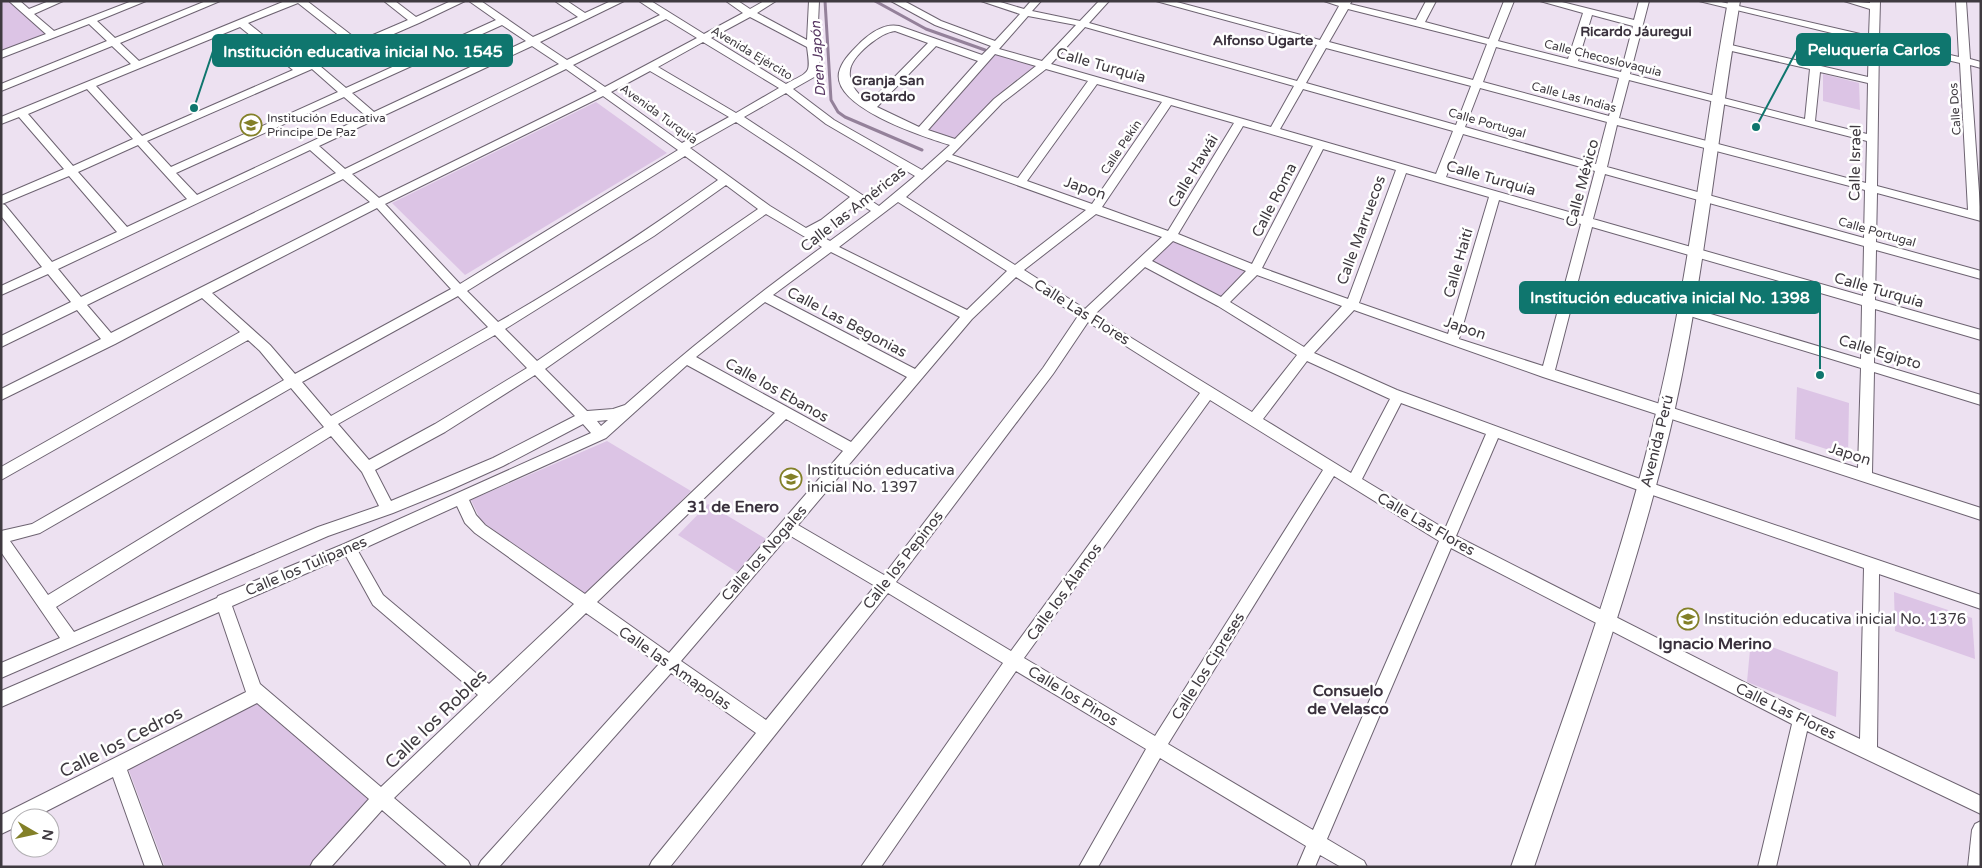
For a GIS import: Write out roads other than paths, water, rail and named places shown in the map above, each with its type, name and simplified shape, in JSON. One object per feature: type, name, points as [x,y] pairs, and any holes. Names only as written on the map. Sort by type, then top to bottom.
[{"type":"street","points":[[14,1],[54,35]]},
{"type":"street","points":[[27,13],[58,1]]},
{"type":"street","points":[[1,55],[141,1]]},
{"type":"street","points":[[1,88],[215,1]]},
{"type":"street","points":[[1,121],[294,1]]},
{"type":"street","points":[[301,1],[359,46]]},
{"type":"street","points":[[389,1],[416,21]]},
{"type":"street","points":[[1,201],[460,1]]},
{"type":"street","name":"Avenida Turquía","points":[[474,1],[567,65],[766,209],[830,247],[968,316]]},
{"type":"street","points":[[560,1],[585,18]]},
{"type":"street","points":[[1,291],[619,1]]},
{"type":"street","name":"Avenida Ejército","points":[[644,1],[787,89],[830,122],[921,176]]},
{"type":"street","points":[[731,1],[812,46]]},
{"type":"street","points":[[1,395],[378,203],[604,92],[771,1]]},
{"type":"street","points":[[70,641],[1,539],[35,528],[293,381],[459,290],[736,117],[812,74],[815,68],[812,46],[814,1]]},
{"type":"street","name":"Calle Turquía","points":[[896,1],[938,23],[994,48],[1044,65],[1981,335]]},
{"type":"street","name":"Calle Portugal","points":[[986,1],[1028,13],[1083,24],[1981,275]]},
{"type":"street","points":[[921,131],[983,59],[1028,13],[1036,1]]},
{"type":"street","name":"Calle las Américas","points":[[605,432],[686,358],[764,296],[898,197],[945,156],[998,101],[1044,65],[1104,1]]},
{"type":"street","name":"Calle Las Indias","points":[[1161,1],[1977,216]]},
{"type":"street","name":"Calle Checoslovaquia","points":[[1329,1],[1346,3],[1419,24],[1872,139]]},
{"type":"street","points":[[1419,24],[1430,1]]},
{"type":"street","points":[[1440,179],[1509,1]]},
{"type":"street","points":[[1545,1],[1638,24]]},
{"type":"street","name":"Calle México","points":[[1548,373],[1644,1]]},
{"type":"street","points":[[1704,1],[1734,5],[1874,41],[1981,65]]},
{"type":"street","points":[[1849,1],[1874,4]]},
{"type":"street","name":"Calle Dos","points":[[1960,1],[1977,216]]},
{"type":"street","points":[[1274,131],[1346,3]]},
{"type":"street","name":"Calle Israel","points":[[1865,476],[1874,4]]},
{"type":"street","name":"Avenida Perú","points":[[1522,867],[1626,562],[1665,411],[1694,252],[1734,5]]},
{"type":"street","points":[[1572,63],[1588,12]]},
{"type":"street","points":[[1,342],[667,16]]},
{"type":"street","points":[[91,21],[138,65]]},
{"type":"street","points":[[169,172],[502,21]]},
{"type":"street","points":[[241,23],[301,71]]},
{"type":"street","points":[[956,143],[900,124],[870,108],[851,94],[843,76],[846,62],[874,34],[886,28],[896,28],[983,59]]},
{"type":"street","points":[[870,108],[934,42]]},
{"type":"street","points":[[1727,47],[1873,81]]},
{"type":"street","points":[[314,66],[374,117]]},
{"type":"street","points":[[651,66],[736,117],[879,211]]},
{"type":"street","points":[[1810,123],[1815,68]]},
{"type":"street","points":[[1020,183],[1095,79]]},
{"type":"street","points":[[89,85],[195,200]]},
{"type":"street","name":"Calle Pekín","points":[[1095,209],[1169,100]]},
{"type":"street","points":[[22,113],[125,233]]},
{"type":"street","name":"Calle Hawái","points":[[1171,236],[1241,121]]},
{"type":"street","name":"Calle Roma","points":[[1222,304],[1255,270],[1320,144]]},
{"type":"street","points":[[312,146],[378,203],[459,290],[499,328],[584,417],[605,432]]},
{"type":"street","name":"Japon","points":[[945,156],[1171,236],[1255,270],[1452,341],[1981,514]]},
{"type":"street","name":"Calle Marruecos","points":[[1352,304],[1402,168]]},
{"type":"street","points":[[46,605],[331,426],[499,328],[650,233],[726,180]]},
{"type":"street","name":"Calle Haití","points":[[1452,341],[1495,195]]},
{"type":"street","points":[[805,233],[824,223],[858,197]]},
{"type":"street","name":"Calle Las Flores","points":[[898,197],[1208,392],[1448,539],[1801,720],[1981,804]]},
{"type":"street","points":[[1,208],[110,341]]},
{"type":"street","points":[[368,468],[440,428],[537,368],[766,209]]},
{"type":"street","name":"Calle los Nogales","points":[[487,867],[669,664],[968,316],[1016,270],[1095,209]]},
{"type":"street","name":"Calle los Pepinos","points":[[658,867],[886,584],[1048,371],[1086,315],[1171,236]]},
{"type":"street","points":[[1145,262],[1222,304],[1305,354],[1398,396],[1646,487],[1981,602]]},
{"type":"street","points":[[204,293],[265,348],[368,468],[388,509]]},
{"type":"street","name":"Calle Las Begonias","points":[[764,296],[916,376]]},
{"type":"street","points":[[1254,420],[1305,354],[1352,304]]},
{"type":"street","name":"Calle Egipto","points":[[1684,310],[1981,400]]},
{"type":"street","points":[[1,474],[248,333]]},
{"type":"street","name":"Calle los Ebanos","points":[[686,358],[853,450]]},
{"type":"street","name":"Calle los Álamos","points":[[870,867],[1014,660],[1208,392]]},
{"type":"street","points":[[1354,482],[1398,396]]},
{"type":"street","points":[[1,671],[324,531],[388,509],[498,462],[584,417],[613,414],[632,407]]},
{"type":"street","name":"Calle los Robles","points":[[319,867],[382,798],[785,412]]},
{"type":"street","name":"Calle los Tulipanes","points":[[1,699],[223,601],[349,548],[605,432]]},
{"type":"street","points":[[1306,867],[1494,432]]},
{"type":"street","name":"Calle los Cipreses","points":[[1088,867],[1157,747],[1332,468]]},
{"type":"street","name":"Calle las Amapolas","points":[[461,498],[470,519],[480,529],[669,664],[767,731]]},
{"type":"street","name":"Calle los Pinos","points":[[787,526],[1358,867]]},
{"type":"street","points":[[349,548],[378,600],[490,695]]},
{"type":"street","points":[[1868,751],[1872,564]]},
{"type":"street","points":[[223,601],[253,689],[462,867]]},
{"type":"street","name":"Calle los Cedros","points":[[1,825],[259,694]]},
{"type":"street","points":[[1767,867],[1801,720]]},
{"type":"street","points":[[117,766],[154,867]]},
{"type":"street","points":[[1976,867],[1981,830]]},
{"type":"waterway","name":"Dren Japón","points":[[825,1],[831,100],[838,112],[845,117],[922,150]]},
{"type":"waterway","points":[[875,1],[926,29],[985,50]]},
{"type":"place","name":"Institución educativa inicial No. 1545","points":[[194,108]]},
{"type":"place","name":"Institución Educativa Principe De Paz","points":[[251,125]]},
{"type":"place","name":"Peluquería Carlos","points":[[1756,127]]},
{"type":"place","name":"Institución educativa inicial No. 1398","points":[[1820,375]]},
{"type":"place","name":"Institución educativa inicial No. 1397","points":[[791,479]]},
{"type":"place","name":"Institución educativa inicial No. 1376","points":[[1688,619]]},
{"type":"district","name":"Ricardo Jáuregui","points":[[1636,31]]},
{"type":"district","name":"Alfonso Ugarte","points":[[1263,40]]},
{"type":"district","name":"Granja San Gotardo","points":[[888,88]]},
{"type":"district","name":"31 de Enero","points":[[733,507]]},
{"type":"district","name":"Ignacio Merino","points":[[1715,644]]},
{"type":"district","name":"Consuelo de Velasco","points":[[1348,700]]}]
